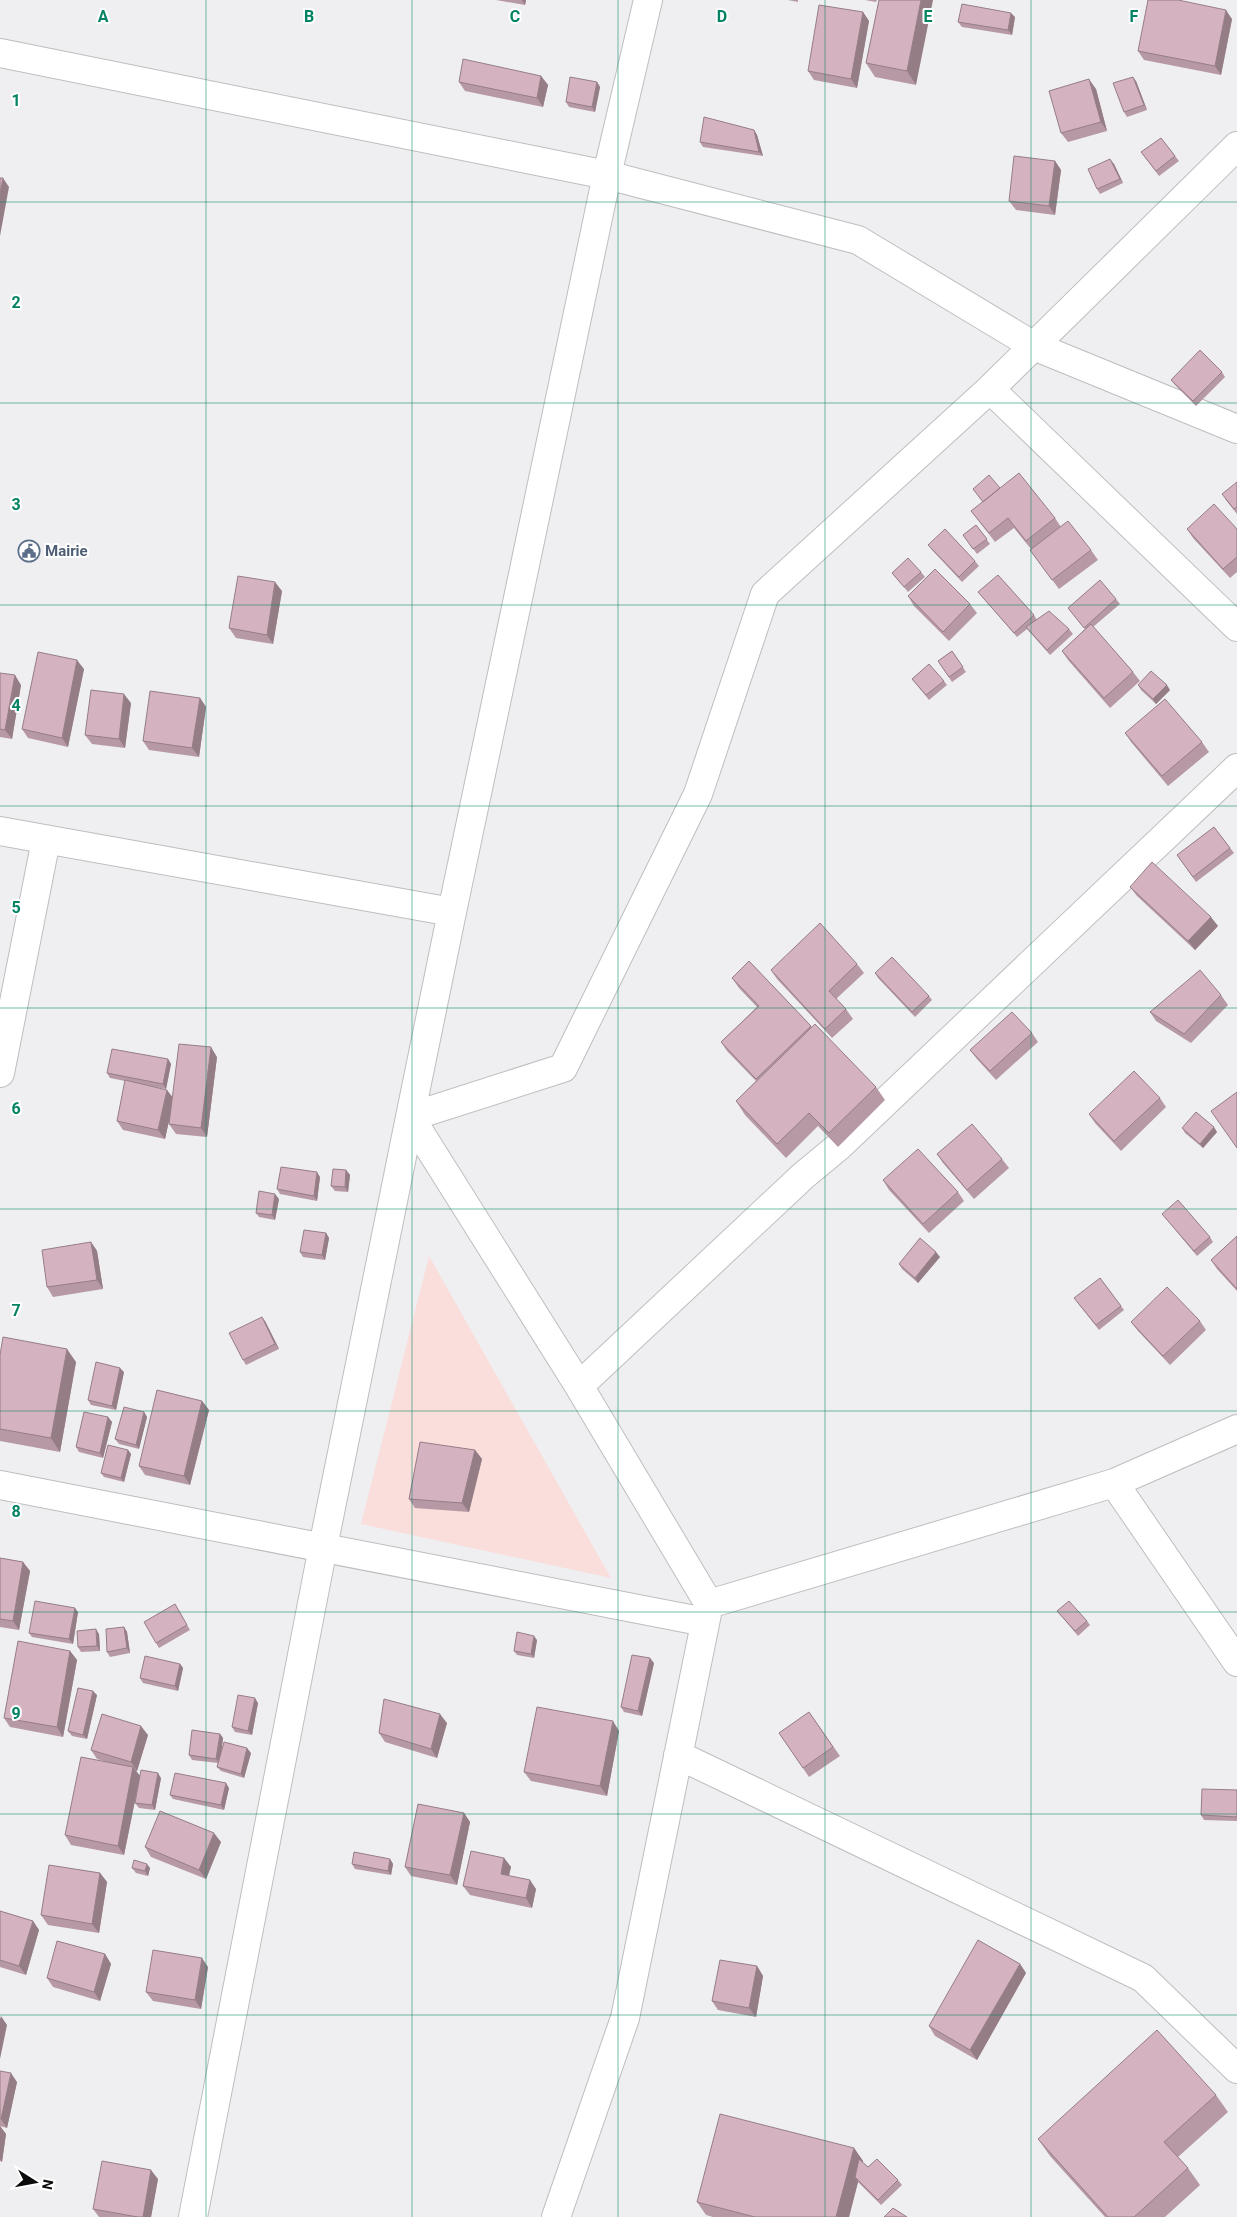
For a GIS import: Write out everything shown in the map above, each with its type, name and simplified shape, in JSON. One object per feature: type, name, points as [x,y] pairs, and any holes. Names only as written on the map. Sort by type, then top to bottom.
[{"type":"street","points":[[193,2217],[323,1547],[452,912],[607,175],[648,0]]},
{"type":"street","points":[[0,53],[607,175],[858,240],[1034,346],[1237,429]]},
{"type":"street","points":[[410,1117],[563,1068],[698,794],[765,594],[990,389],[1237,146]]},
{"type":"street","points":[[990,389],[1237,627]]},
{"type":"street","points":[[579,1386],[803,1176],[838,1146],[1237,768]]},
{"type":"street","points":[[0,831],[452,912]]},
{"type":"street","points":[[0,1073],[46,840]]},
{"type":"street","points":[[410,1117],[579,1386],[707,1613],[625,2018],[556,2217]]},
{"type":"street","points":[[0,1485],[323,1547],[707,1613],[1114,1483],[1237,1429]]},
{"type":"street","points":[[1114,1483],[1237,1662]]},
{"type":"street","points":[[678,1754],[1143,1978],[1237,2069]]},
{"type":"shaded area","points":[[429,1256],[611,1578],[361,1524]]},
{"type":"building","points":[[879,0],[921,0],[907,71],[866,63]]},
{"type":"building","points":[[1148,0],[1178,0],[1226,10],[1215,66],[1138,51]]},
{"type":"building","points":[[962,4],[1011,13],[1008,30],[958,22]]},
{"type":"building","points":[[819,5],[863,12],[851,79],[808,71]]},
{"type":"building","points":[[463,59],[541,76],[537,98],[459,82]]},
{"type":"building","points":[[570,77],[597,82],[592,107],[566,102]]},
{"type":"building","points":[[1133,77],[1144,105],[1124,112],[1113,83]]},
{"type":"building","points":[[1089,79],[1101,122],[1061,133],[1049,91]]},
{"type":"building","points":[[704,117],[754,130],[759,152],[700,142]]},
{"type":"building","points":[[1161,138],[1175,156],[1156,171],[1141,152]]},
{"type":"building","points":[[1014,156],[1055,161],[1049,206],[1009,201]]},
{"type":"building","points":[[1110,159],[1120,179],[1097,189],[1088,169]]},
{"type":"building","points":[[0,178],[3,178],[0,194]]},
{"type":"building","points":[[1200,350],[1222,372],[1193,401],[1171,380]]},
{"type":"building","points":[[1019,473],[1055,518],[1026,541],[1008,518],[989,533],[971,511]]},
{"type":"building","points":[[989,475],[1000,488],[983,502],[973,489]]},
{"type":"building","points":[[1237,482],[1237,507],[1234,509],[1222,494]]},
{"type":"building","points":[[1214,504],[1237,529],[1237,557],[1223,569],[1187,529]]},
{"type":"building","points":[[1068,521],[1091,550],[1052,580],[1030,550]]},
{"type":"building","points":[[976,525],[987,539],[973,549],[963,535]]},
{"type":"building","points":[[945,529],[975,561],[959,577],[928,545]]},
{"type":"building","points":[[908,558],[921,572],[904,587],[892,573]]},
{"type":"building","points":[[935,569],[970,604],[943,632],[908,596]]},
{"type":"building","points":[[998,575],[1034,615],[1014,633],[978,592]]},
{"type":"building","points":[[238,576],[275,582],[267,635],[229,628]]},
{"type":"building","points":[[1100,580],[1116,599],[1084,628],[1068,608]]},
{"type":"building","points":[[1049,611],[1069,629],[1047,650],[1026,627]]},
{"type":"building","points":[[1091,624],[1133,672],[1104,698],[1062,651]]},
{"type":"building","points":[[952,651],[963,667],[949,677],[938,661]]},
{"type":"building","points":[[38,652],[77,660],[62,738],[22,729]]},
{"type":"building","points":[[929,664],[944,681],[926,695],[912,679]]},
{"type":"building","points":[[1151,671],[1167,685],[1153,699],[1138,685]]},
{"type":"building","points":[[0,673],[15,675],[5,730],[0,729]]},
{"type":"building","points":[[91,690],[124,694],[119,739],[85,735]]},
{"type":"building","points":[[150,691],[200,698],[192,748],[143,741]]},
{"type":"building","points":[[1165,699],[1202,742],[1162,776],[1125,733]]},
{"type":"building","points":[[1214,827],[1230,848],[1193,877],[1177,855]]},
{"type":"building","points":[[1152,862],[1211,917],[1188,941],[1130,887]]},
{"type":"building","points":[[820,923],[857,964],[829,991],[846,1009],[825,1029],[771,970]]},
{"type":"building","points":[[892,957],[929,996],[912,1012],[875,973]]},
{"type":"building","points":[[749,961],[811,1026],[756,1079],[721,1042],[759,1006],[732,978]]},
{"type":"building","points":[[1200,970],[1221,995],[1184,1034],[1150,1012]]},
{"type":"building","points":[[1012,1012],[1032,1033],[990,1071],[970,1050]]},
{"type":"building","points":[[815,1024],[876,1087],[829,1133],[809,1113],[777,1144],[736,1101]]},
{"type":"building","points":[[179,1044],[211,1047],[201,1128],[169,1124]]},
{"type":"building","points":[[112,1049],[168,1059],[163,1084],[107,1073]]},
{"type":"building","points":[[1134,1071],[1160,1098],[1114,1141],[1089,1114]]},
{"type":"building","points":[[125,1080],[167,1090],[158,1130],[117,1121]]},
{"type":"building","points":[[1237,1092],[1237,1148],[1211,1111]]},
{"type":"building","points":[[1196,1112],[1214,1127],[1200,1144],[1182,1128]]},
{"type":"building","points":[[972,1124],[1002,1159],[967,1190],[937,1154]]},
{"type":"building","points":[[918,1149],[958,1192],[923,1224],[883,1180]]},
{"type":"building","points":[[281,1167],[317,1172],[314,1196],[277,1189]]},
{"type":"building","points":[[333,1169],[346,1170],[345,1187],[331,1186]]},
{"type":"building","points":[[259,1191],[275,1194],[272,1215],[256,1213]]},
{"type":"building","points":[[1178,1200],[1210,1237],[1194,1251],[1162,1214]]},
{"type":"building","points":[[304,1230],[326,1233],[322,1255],[300,1252]]},
{"type":"building","points":[[1237,1236],[1237,1289],[1211,1260]]},
{"type":"building","points":[[920,1238],[936,1252],[915,1278],[899,1264]]},
{"type":"building","points":[[91,1242],[97,1280],[47,1287],[42,1250]]},
{"type":"building","points":[[1100,1278],[1121,1306],[1096,1325],[1074,1298]]},
{"type":"building","points":[[1167,1287],[1200,1321],[1163,1356],[1131,1322]]},
{"type":"building","points":[[262,1317],[275,1344],[243,1360],[229,1333]]},
{"type":"building","points":[[3,1337],[67,1349],[51,1438],[0,1429],[0,1355]]},
{"type":"building","points":[[96,1362],[120,1368],[112,1406],[88,1400]]},
{"type":"building","points":[[157,1390],[202,1401],[184,1476],[139,1466]]},
{"type":"building","points":[[124,1407],[144,1412],[136,1445],[115,1439]]},
{"type":"building","points":[[84,1412],[108,1417],[100,1453],[76,1447]]},
{"type":"building","points":[[420,1442],[475,1450],[462,1503],[409,1499]]},
{"type":"building","points":[[108,1445],[128,1450],[121,1478],[101,1473]]},
{"type":"building","points":[[0,1558],[23,1562],[13,1621],[0,1619]]},
{"type":"building","points":[[35,1601],[75,1608],[69,1639],[29,1633]]},
{"type":"building","points":[[1069,1601],[1087,1621],[1075,1631],[1057,1611]]},
{"type":"building","points":[[175,1604],[187,1625],[156,1643],[144,1622]]},
{"type":"building","points":[[124,1627],[127,1648],[107,1652],[106,1629]]},
{"type":"building","points":[[96,1629],[97,1646],[78,1647],[77,1631]]},
{"type":"building","points":[[517,1632],[534,1636],[531,1654],[514,1651]]},
{"type":"building","points":[[18,1641],[70,1651],[57,1727],[4,1718]]},
{"type":"building","points":[[632,1655],[650,1658],[638,1711],[621,1707]]},
{"type":"building","points":[[145,1656],[180,1664],[175,1686],[140,1678]]},
{"type":"building","points":[[78,1688],[93,1691],[83,1735],[68,1731]]},
{"type":"building","points":[[238,1695],[255,1698],[248,1731],[232,1727]]},
{"type":"building","points":[[384,1699],[440,1714],[431,1749],[379,1733]]},
{"type":"building","points":[[537,1707],[613,1721],[600,1786],[524,1772]]},
{"type":"building","points":[[809,1712],[833,1747],[803,1768],[779,1733]]},
{"type":"building","points":[[102,1714],[141,1726],[131,1762],[91,1750]]},
{"type":"building","points":[[192,1730],[220,1734],[216,1759],[189,1755]]},
{"type":"building","points":[[224,1742],[247,1748],[241,1774],[217,1767]]},
{"type":"building","points":[[81,1757],[133,1767],[118,1846],[65,1835]]},
{"type":"building","points":[[141,1770],[158,1773],[152,1805],[135,1803]]},
{"type":"building","points":[[175,1773],[226,1783],[221,1805],[170,1795]]},
{"type":"building","points":[[1202,1789],[1237,1790],[1237,1817],[1201,1815]]},
{"type":"building","points":[[418,1804],[464,1813],[450,1875],[405,1867]]},
{"type":"building","points":[[160,1811],[214,1833],[199,1870],[145,1847]]},
{"type":"building","points":[[471,1851],[504,1858],[501,1874],[530,1880],[526,1898],[463,1886]]},
{"type":"building","points":[[354,1852],[390,1859],[388,1871],[352,1864]]},
{"type":"building","points":[[134,1860],[147,1864],[145,1871],[132,1868]]},
{"type":"building","points":[[49,1865],[100,1873],[92,1924],[41,1915]]},
{"type":"building","points":[[0,1911],[33,1921],[19,1966],[0,1960]]},
{"type":"building","points":[[978,1940],[1020,1964],[970,2050],[929,2026]]},
{"type":"building","points":[[57,1941],[105,1954],[94,1992],[47,1978]]},
{"type":"building","points":[[153,1950],[202,1958],[195,2000],[146,1992]]},
{"type":"building","points":[[720,1960],[757,1966],[749,2008],[712,2001]]},
{"type":"building","points":[[1157,2030],[1216,2095],[1164,2142],[1188,2168],[1134,2217],[1108,2217],[1038,2139]]},
{"type":"building","points":[[0,2071],[11,2073],[1,2119],[0,2118]]},
{"type":"building","points":[[720,2114],[854,2148],[836,2217],[755,2217],[697,2202]]},
{"type":"building","points":[[859,2159],[868,2167],[877,2159],[898,2180],[878,2200],[855,2177]]},
{"type":"building","points":[[102,2161],[151,2170],[143,2217],[93,2209]]},
{"type":"building","points":[[893,2208],[907,2217],[884,2217]]},
{"type":"place","name":"Mairie","points":[[29,551]]}]
